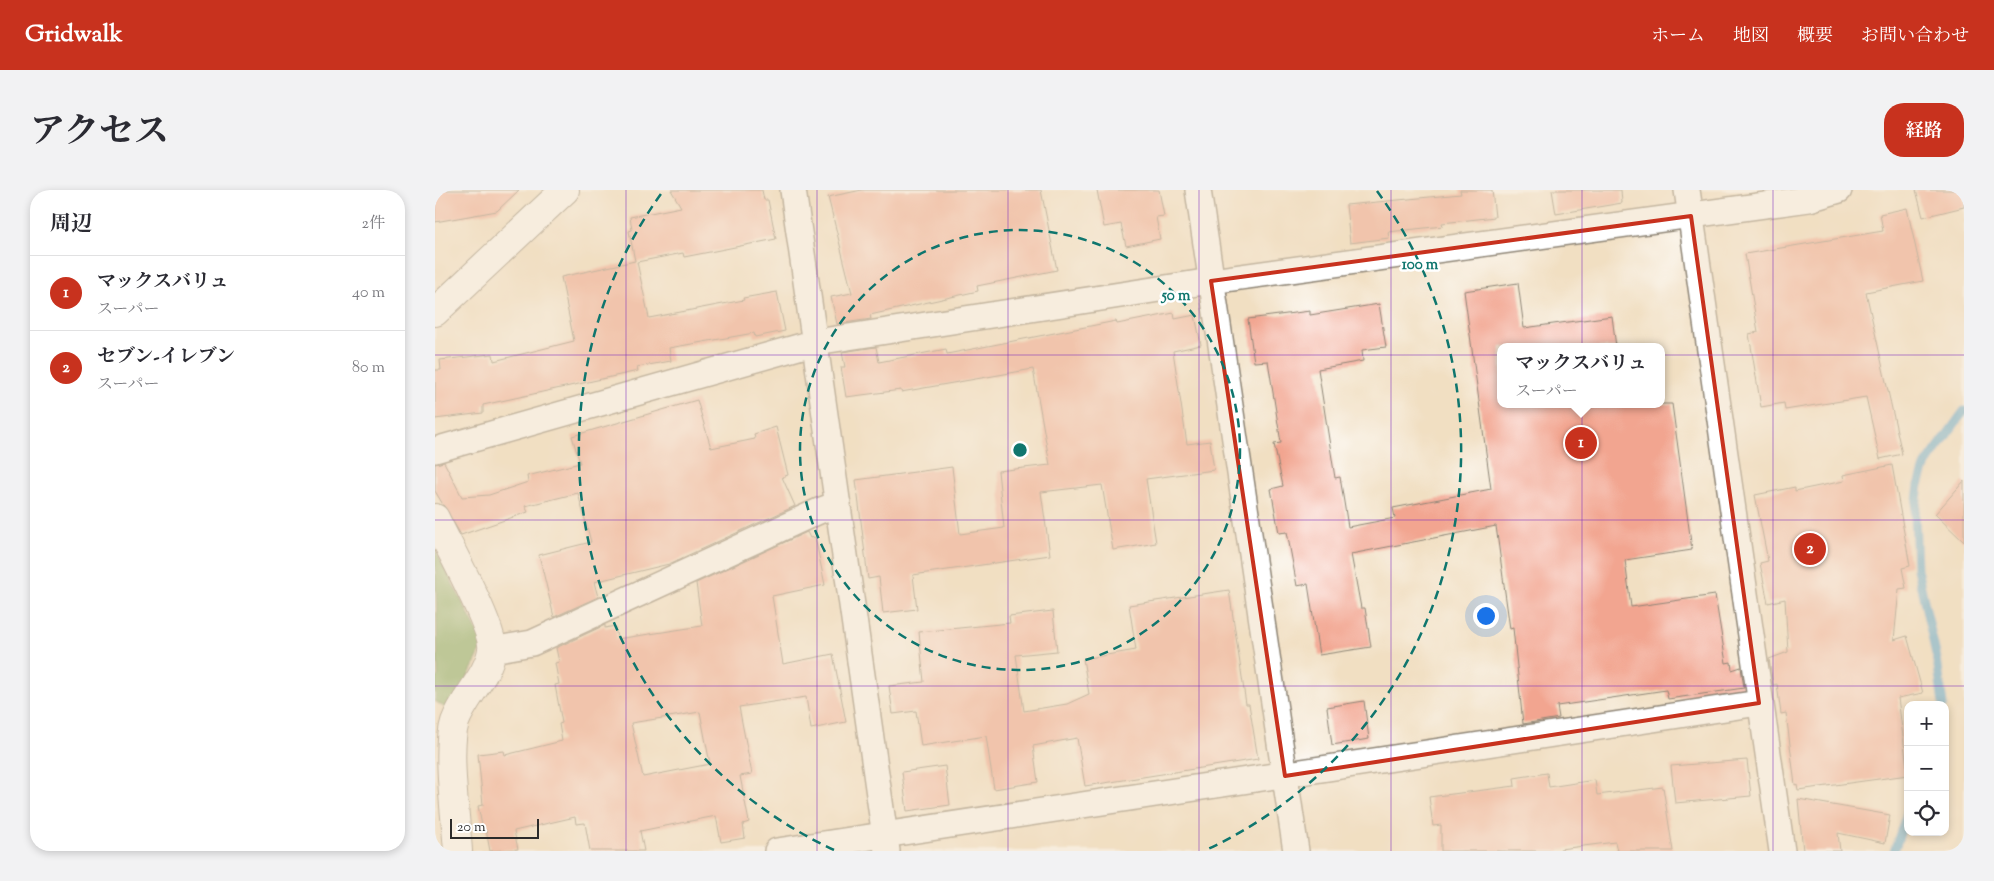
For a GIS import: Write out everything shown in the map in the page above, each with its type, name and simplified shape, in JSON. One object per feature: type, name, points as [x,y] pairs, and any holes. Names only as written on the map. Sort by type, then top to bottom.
[{"type":"main road","points":[[435,312],[565,190]]},
{"type":"main road","points":[[435,518],[484,620],[492,650],[487,665],[455,722],[451,740],[458,851]]},
{"type":"street","points":[[793,190],[886,842]]},
{"type":"street","points":[[1198,190],[1297,851]]},
{"type":"street","points":[[1687,190],[1759,704],[1782,851]]},
{"type":"street","points":[[435,450],[816,342],[1211,281],[1809,199],[1839,190]]},
{"type":"street","points":[[492,650],[532,643],[838,504]]},
{"type":"street","points":[[777,851],[886,842],[1285,776],[1759,704]]},
{"type":"highlighted area","points":[[1691,216],[1759,703],[1285,776],[1211,281]]},
{"type":"green space","points":[[435,549],[484,644],[451,712],[435,701],[435,679],[438,676]]},
{"type":"building","points":[[435,190],[519,190],[497,211],[435,222]]},
{"type":"building","points":[[671,190],[762,190],[764,200],[768,200],[776,239],[684,257],[683,253],[637,262],[649,318],[777,292],[785,331],[755,337],[754,333],[669,348],[671,361],[637,367],[638,371],[483,405],[483,413],[435,419],[435,370],[441,370],[440,360],[493,354],[494,361],[574,341],[561,277],[635,261],[629,231],[632,230],[630,217],[681,207]]},
{"type":"building","points":[[862,190],[1041,190],[1057,270],[977,286],[978,291],[870,315],[871,319],[837,324],[831,297],[852,293],[828,197]]},
{"type":"building","points":[[1097,190],[1159,190],[1164,216],[1156,217],[1160,239],[1126,246],[1121,224],[1104,227]]},
{"type":"building","points":[[1460,190],[1492,190],[1495,217],[1442,223],[1443,226],[1388,232],[1389,238],[1350,243],[1346,205],[1461,194]]},
{"type":"building","points":[[1552,190],[1621,190],[1622,203],[1556,214]]},
{"type":"building","points":[[1916,190],[1964,190],[1964,207],[1923,217]]},
{"type":"building","points":[[1907,208],[1923,281],[1866,292],[1902,454],[1880,459],[1866,397],[1785,410],[1784,403],[1761,407],[1749,334],[1758,332],[1745,254],[1883,231],[1880,214]]},
{"type":"building","points":[[1518,283],[1524,328],[1612,316],[1615,343],[1497,343],[1497,408],[1665,408],[1665,404],[1672,404],[1692,550],[1625,560],[1631,607],[1715,595],[1726,663],[1731,662],[1732,670],[1741,667],[1744,688],[1668,699],[1666,690],[1557,706],[1559,718],[1523,724],[1513,628],[1510,629],[1496,526],[1351,554],[1361,608],[1365,608],[1371,647],[1319,655],[1308,584],[1297,586],[1287,532],[1279,533],[1271,489],[1283,486],[1274,444],[1281,443],[1268,361],[1254,362],[1248,319],[1310,311],[1310,315],[1379,304],[1386,347],[1362,350],[1363,361],[1318,369],[1335,478],[1340,477],[1348,527],[1395,518],[1393,508],[1491,489],[1464,291]]},
{"type":"building","points":[[1174,313],[1175,319],[1195,315],[1201,345],[1173,351],[1187,444],[1210,441],[1214,470],[1146,479],[1156,543],[1113,550],[1102,485],[1041,492],[1050,555],[913,575],[917,609],[883,613],[879,577],[868,579],[856,480],[952,467],[960,534],[1004,528],[998,471],[1050,465],[1033,369],[901,392],[901,390],[846,397],[841,367],[845,367],[842,352],[876,347],[879,362],[946,349],[947,354],[1116,321],[1117,324]]},
{"type":"building","points":[[697,400],[711,448],[755,439],[754,434],[776,427],[788,475],[782,477],[795,506],[669,564],[594,582],[598,597],[554,617],[539,555],[591,542],[578,493],[525,506],[528,512],[461,535],[435,491],[435,464],[444,462],[462,497],[489,495],[528,482],[527,476],[580,463],[572,436]]},
{"type":"building","points":[[1892,465],[1910,566],[1902,568],[1906,588],[1899,589],[1894,640],[1907,636],[1923,693],[1898,698],[1904,744],[1904,776],[1798,790],[1797,784],[1795,785],[1786,713],[1781,714],[1777,684],[1773,685],[1769,659],[1788,652],[1785,599],[1768,603],[1760,563],[1768,561],[1755,495],[1795,487],[1795,491],[1844,481],[1843,475]]},
{"type":"building","points":[[1964,481],[1964,542],[1935,514]]},
{"type":"building","points":[[807,532],[810,538],[815,537],[825,585],[772,596],[783,664],[833,654],[846,722],[811,729],[806,697],[739,707],[752,774],[740,776],[749,822],[743,824],[745,838],[721,842],[716,816],[640,831],[644,851],[590,851],[585,823],[576,824],[575,817],[514,831],[518,849],[490,851],[486,830],[483,830],[478,806],[483,805],[478,754],[504,751],[505,755],[562,741],[559,724],[562,723],[555,685],[559,684],[555,663],[559,662],[556,648],[605,625],[605,628],[615,626],[617,639],[702,626],[696,583]],"holes":[[[700,712],[710,764],[643,777],[631,723]]]},
{"type":"building","points":[[1229,590],[1246,704],[1249,704],[1258,759],[1085,786],[1077,738],[1033,746],[1038,782],[994,789],[986,736],[921,746],[916,711],[893,714],[889,686],[924,682],[919,632],[1010,623],[1009,616],[1053,611],[1057,651],[1016,655],[1024,711],[1067,704],[1089,694],[1083,659],[1136,650],[1129,605]]},
{"type":"building","points":[[1364,701],[1369,739],[1332,745],[1327,707]]},
{"type":"building","points":[[1747,760],[1751,796],[1675,803],[1671,766]]},
{"type":"building","points":[[945,766],[950,805],[907,811],[902,772]]},
{"type":"building","points":[[1547,773],[1549,787],[1595,780],[1597,795],[1663,787],[1673,851],[1617,851],[1615,842],[1560,849],[1560,851],[1441,851],[1441,825],[1433,826],[1429,797],[1515,786],[1514,778]]},
{"type":"building","points":[[1798,799],[1890,815],[1885,843],[1838,833],[1840,851],[1803,851]]},
{"type":"waterway","points":[[1942,701],[1937,659],[1917,569],[1915,514],[1919,485],[1926,464],[1964,411]]},
{"type":"waterway","points":[[1894,851],[1904,822]]},
{"type":"place","name":"マックスバリュ","points":[[1581,443]]},
{"type":"place","name":"セブン-イレブン","points":[[1810,549]]}]
